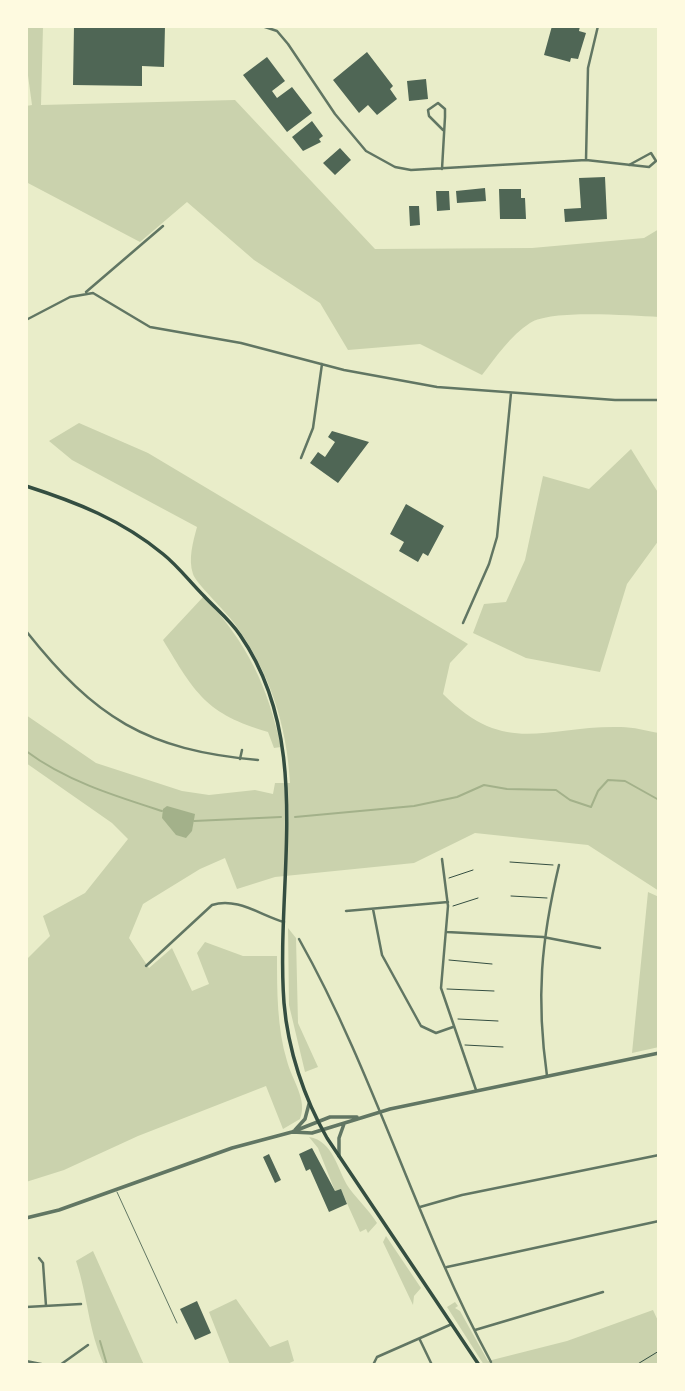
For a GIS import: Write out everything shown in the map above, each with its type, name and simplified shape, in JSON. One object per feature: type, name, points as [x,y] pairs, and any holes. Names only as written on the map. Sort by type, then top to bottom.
[{"type":"main road","points":[[26,486],[83,506],[131,529],[165,556],[242,637],[266,682],[283,746],[286,796],[285,1006],[295,1059],[309,1102],[322,1129],[479,1365]]},
{"type":"street","points":[[262,26],[277,29],[335,114],[366,151],[395,167],[442,169],[586,160],[629,165],[649,167],[656,161],[651,153],[629,165]]},
{"type":"street","points":[[586,160],[588,68],[598,26]]},
{"type":"street","points":[[442,169],[444,109],[438,103],[428,110],[429,116],[443,130]]},
{"type":"street","points":[[26,320],[49,307],[84,294],[163,226]]},
{"type":"street","points":[[84,294],[103,297],[159,329],[241,343],[323,364],[437,387],[659,400]]},
{"type":"street","points":[[301,458],[310,439],[323,364]]},
{"type":"street","points":[[463,623],[489,564],[496,537],[511,393]]},
{"type":"street","points":[[26,631],[66,678],[122,724],[173,746],[258,760]]},
{"type":"street","points":[[240,758],[242,750]]},
{"type":"street","points":[[442,859],[448,904],[441,988],[477,1091]]},
{"type":"street","points":[[547,1076],[540,990],[543,937],[559,865]]},
{"type":"street","points":[[146,966],[212,905],[221,902],[238,904],[284,922]]},
{"type":"street","points":[[346,911],[448,904]]},
{"type":"street","points":[[373,909],[382,955],[421,1026],[436,1033],[453,1027]]},
{"type":"street","points":[[447,932],[543,937],[600,948]]},
{"type":"street","points":[[299,939],[380,1112],[446,1268],[491,1362]]},
{"type":"street","points":[[293,1132],[312,1133],[362,1116],[659,1053]]},
{"type":"street","points":[[293,1132],[304,1120],[309,1102]]},
{"type":"street","points":[[26,1218],[232,1148],[293,1132],[330,1117],[362,1116]]},
{"type":"street","points":[[339,1156],[339,1138],[344,1123]]},
{"type":"street","points":[[420,1207],[462,1195],[659,1155]]},
{"type":"street","points":[[446,1268],[659,1221]]},
{"type":"street","points":[[39,1258],[43,1264],[46,1306]]},
{"type":"street","points":[[475,1331],[603,1292]]},
{"type":"street","points":[[26,1307],[81,1304]]},
{"type":"street","points":[[373,1365],[377,1357],[452,1324]]},
{"type":"street","points":[[420,1340],[432,1365]]},
{"type":"street","points":[[60,1365],[88,1345]]},
{"type":"street","points":[[26,1361],[46,1365]]},
{"type":"lane","points":[[116,1189],[177,1323]]},
{"type":"path","points":[[510,862],[559,865]]},
{"type":"path","points":[[445,879],[473,870]]},
{"type":"path","points":[[511,896],[551,898]]},
{"type":"path","points":[[448,904],[478,898]]},
{"type":"path","points":[[442,959],[492,964]]},
{"type":"path","points":[[441,988],[494,991]]},
{"type":"path","points":[[450,1019],[498,1021]]},
{"type":"path","points":[[459,1045],[503,1047]]},
{"type":"path","points":[[636,1365],[659,1351]]},
{"type":"shaded area","points":[[26,26],[43,26],[41,105],[235,100],[375,249],[532,248],[644,238],[659,229],[659,317],[592,314],[541,319],[530,323],[516,334],[482,375],[420,344],[348,350],[320,303],[254,260],[187,202],[140,242],[26,182],[26,106],[32,105],[26,61]]},
{"type":"shaded area","points":[[79,423],[148,453],[468,644],[450,663],[443,694],[466,714],[487,726],[527,734],[621,727],[659,733],[659,891],[588,845],[475,833],[414,863],[275,877],[237,889],[225,858],[200,869],[143,904],[129,938],[149,968],[172,948],[192,991],[209,984],[197,953],[205,942],[243,956],[277,956],[279,1023],[287,1061],[301,1097],[300,1119],[283,1129],[266,1086],[138,1136],[64,1170],[26,1182],[26,960],[50,936],[43,916],[85,893],[128,839],[112,823],[26,763],[26,715],[96,763],[182,791],[209,795],[255,790],[273,794],[275,783],[290,783],[285,740],[266,679],[234,623],[193,574],[191,556],[197,527],[72,460],[49,441]]},
{"type":"shaded area","points":[[631,449],[659,494],[659,540],[627,584],[600,672],[526,658],[473,633],[484,604],[506,602],[525,560],[543,476],[589,489]]},
{"type":"shaded area","points":[[204,596],[233,631],[254,666],[269,704],[281,747],[274,748],[268,732],[230,717],[204,699],[184,674],[163,640]]},
{"type":"shaded area","points":[[167,806],[195,814],[192,831],[186,838],[176,835],[162,818],[163,809]]},
{"type":"shaded area","points":[[648,892],[659,897],[659,1047],[632,1053]]},
{"type":"shaded area","points":[[288,928],[296,938],[298,1023],[318,1067],[305,1072],[289,1005]]},
{"type":"shaded area","points":[[309,1137],[324,1144],[329,1150],[349,1188],[377,1223],[368,1233],[366,1229],[360,1232],[341,1190],[335,1191],[318,1148]]},
{"type":"shaded area","points":[[386,1236],[421,1288],[414,1296],[413,1305],[383,1242]]},
{"type":"shaded area","points":[[93,1251],[144,1365],[104,1365],[76,1261]]},
{"type":"shaded area","points":[[236,1299],[270,1347],[288,1340],[294,1361],[285,1365],[230,1365],[209,1312]]},
{"type":"shaded area","points":[[455,1302],[458,1306],[455,1308],[460,1311],[488,1361],[567,1341],[653,1310],[659,1323],[659,1365],[484,1365],[447,1307]]},
{"type":"building","points":[[74,26],[165,26],[164,67],[142,66],[142,86],[73,85]]},
{"type":"building","points":[[552,26],[580,26],[579,31],[586,33],[578,59],[571,58],[570,62],[544,55]]},
{"type":"building","points":[[367,52],[393,86],[390,89],[397,99],[377,115],[368,105],[359,113],[333,80]]},
{"type":"building","points":[[267,57],[285,81],[272,91],[277,98],[292,87],[312,113],[287,132],[243,75]]},
{"type":"building","points":[[426,79],[428,99],[409,101],[407,81]]},
{"type":"building","points":[[312,121],[323,136],[319,139],[321,142],[303,151],[292,137]]},
{"type":"building","points":[[340,148],[351,160],[335,175],[323,163]]},
{"type":"building","points":[[605,177],[607,219],[565,222],[564,209],[581,208],[579,178]]},
{"type":"building","points":[[485,188],[486,201],[457,203],[456,191]]},
{"type":"building","points":[[499,189],[521,189],[521,198],[525,198],[526,219],[500,219]]},
{"type":"building","points":[[436,191],[449,191],[450,210],[437,211]]},
{"type":"building","points":[[409,206],[419,206],[420,225],[410,226]]},
{"type":"building","points":[[332,431],[369,442],[338,483],[310,463],[318,452],[325,457],[335,442],[328,437]]},
{"type":"building","points":[[406,504],[444,526],[428,556],[423,553],[418,562],[399,551],[404,542],[390,534]]},
{"type":"building","points":[[312,1148],[335,1191],[341,1189],[347,1204],[329,1212],[310,1169],[306,1171],[299,1154]]},
{"type":"building","points":[[269,1154],[281,1180],[275,1183],[263,1157]]},
{"type":"building","points":[[197,1301],[211,1333],[195,1340],[180,1309]]},
{"type":"waterway","points":[[26,751],[74,779],[162,811]]},
{"type":"waterway","points":[[295,817],[414,806],[457,797],[484,785],[507,789],[556,790],[570,800],[591,807],[598,791],[608,780],[625,781],[659,800]]},
{"type":"waterway","points":[[194,821],[281,817]]},
{"type":"waterway","points":[[100,1341],[107,1365]]}]
